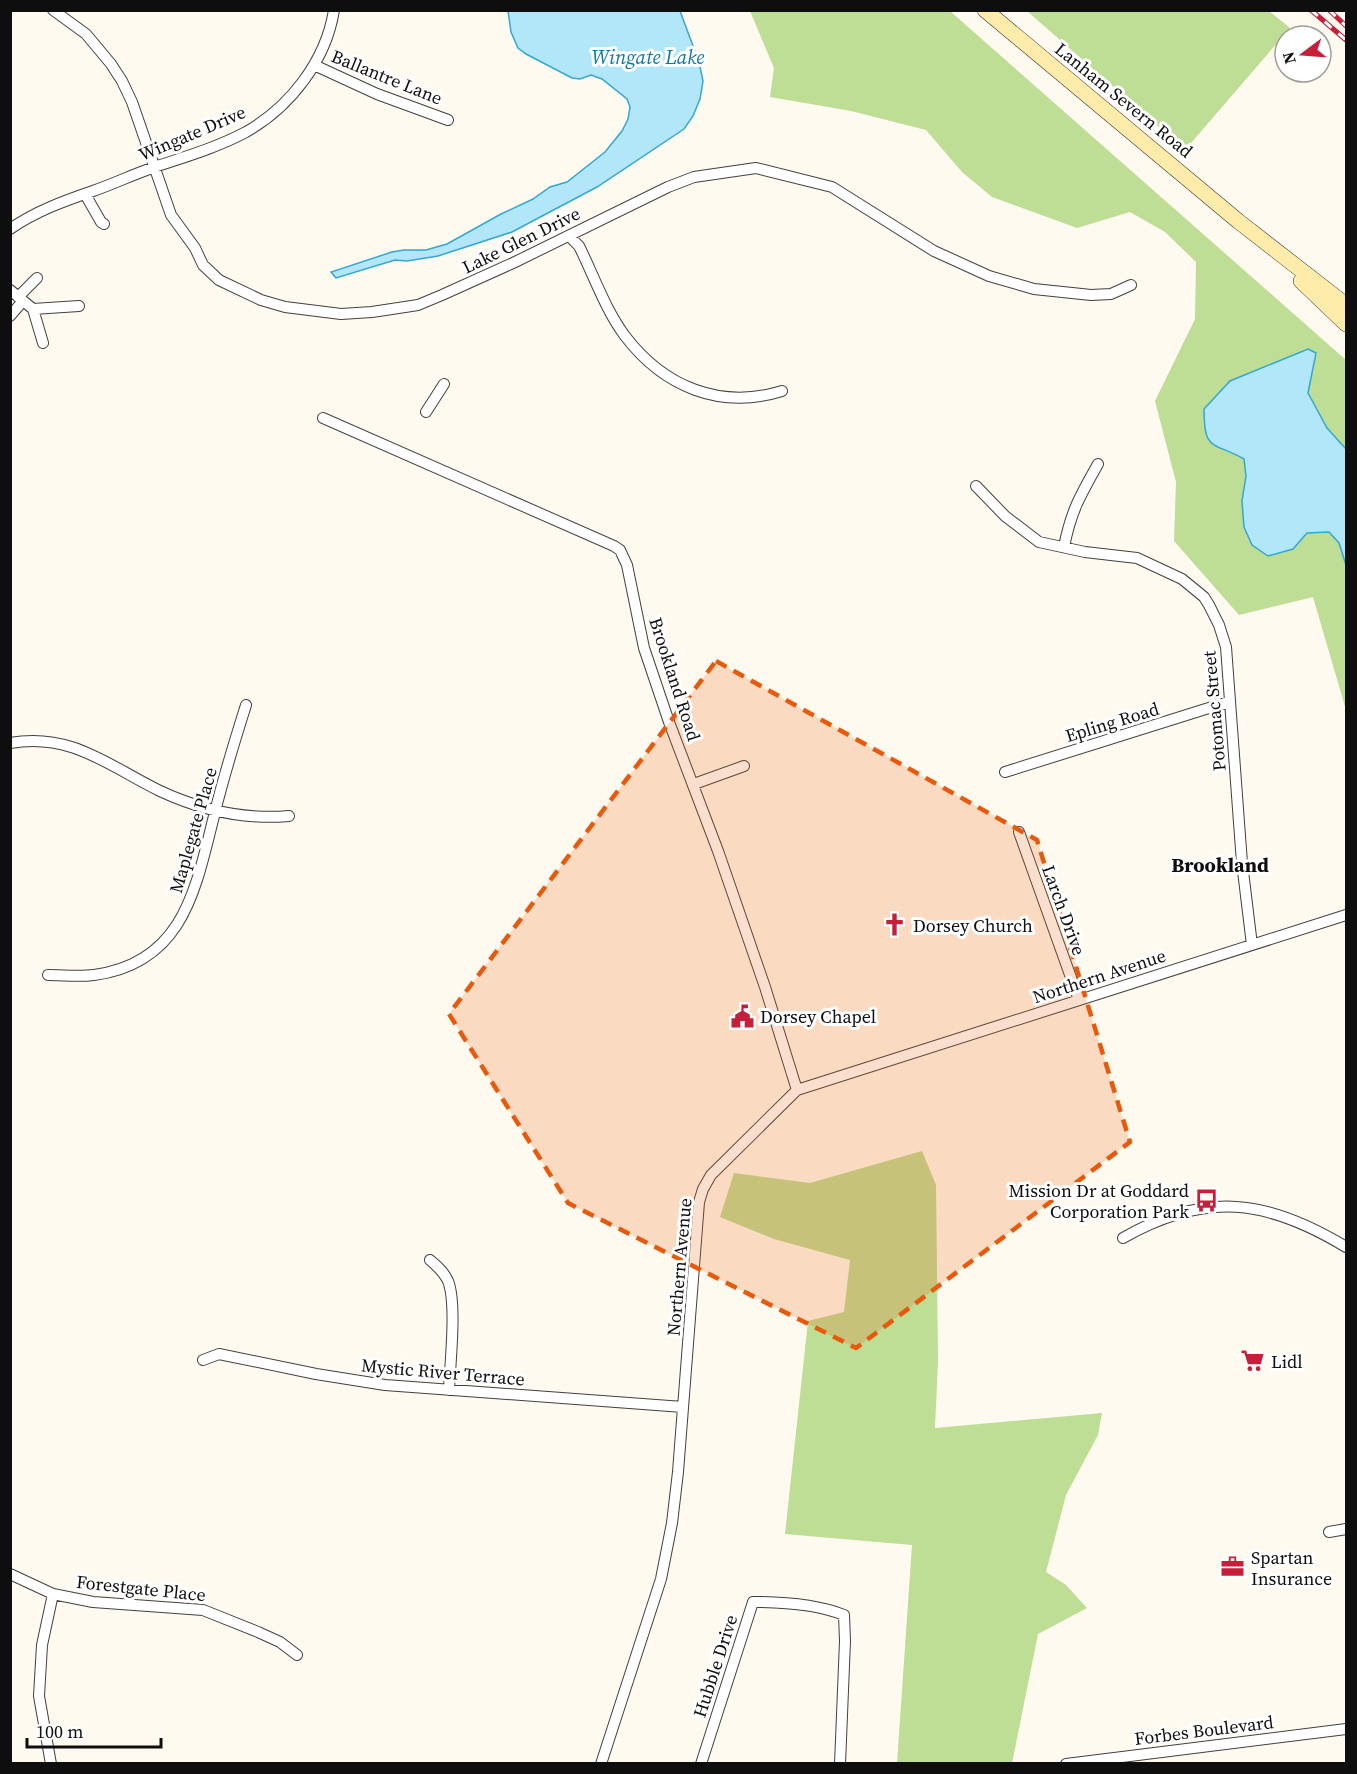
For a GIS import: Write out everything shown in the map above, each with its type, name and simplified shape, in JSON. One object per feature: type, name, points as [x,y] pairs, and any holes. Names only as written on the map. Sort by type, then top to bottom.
[{"type":"main road","name":"Lanham Severn Road","points":[[985,10],[1238,220],[1347,305]]},
{"type":"main road","name":"Lanham Severn Road","points":[[1238,220],[1347,324]]},
{"type":"street","name":"Lake Glen Drive","points":[[53,10],[86,34],[111,64],[132,102],[171,215],[195,248],[203,265],[219,280],[261,300],[313,312],[341,315],[418,304],[442,296],[569,236],[640,199],[694,177],[756,168],[832,187],[934,251],[989,276],[1034,289],[1091,295],[1111,294],[1131,285]]},
{"type":"street","name":"Wingate Drive","points":[[10,229],[37,212],[216,145],[261,122],[287,99],[314,65],[322,51],[334,10]]},
{"type":"street","name":"Ballantre Lane","points":[[314,65],[386,97],[448,120]]},
{"type":"street","points":[[85,194],[104,224]]},
{"type":"street","points":[[569,236],[579,246],[625,335],[664,374],[688,388],[721,398],[750,399],[782,391]]},
{"type":"street","points":[[10,316],[17,296],[38,278]]},
{"type":"street","points":[[17,296],[33,309],[43,343]]},
{"type":"street","points":[[33,309],[79,306]]},
{"type":"street","points":[[426,412],[444,384]]},
{"type":"street","name":"Brookland Road","points":[[323,418],[620,550],[630,576],[644,648],[765,987],[797,1090]]},
{"type":"street","points":[[1064,547],[1077,499],[1098,464]]},
{"type":"street","name":"Potomac Street","points":[[976,486],[1005,516],[1039,542],[1085,552],[1137,558],[1182,579],[1204,597],[1219,625],[1226,646],[1228,702],[1252,945]]},
{"type":"street","name":"Epling Road","points":[[1005,772],[1228,702]]},
{"type":"street","name":"Maplegate Place","points":[[48,975],[94,975],[112,971],[147,955],[162,943],[185,915],[198,881],[215,811],[246,705]]},
{"type":"street","points":[[10,742],[41,739],[77,748],[161,791],[215,811],[247,817],[289,816]]},
{"type":"street","points":[[694,784],[744,766]]},
{"type":"street","name":"Larch Drive","points":[[1019,832],[1078,1000]]},
{"type":"street","name":"Northern Avenue","points":[[601,1764],[661,1579],[672,1523],[699,1202],[711,1175],[797,1090],[1347,915]]},
{"type":"street","points":[[1123,1238],[1169,1216],[1228,1206],[1251,1207],[1284,1216],[1347,1247]]},
{"type":"street","points":[[430,1260],[443,1271],[449,1282],[453,1299],[449,1390]]},
{"type":"street","name":"Mystic River Terrace","points":[[203,1360],[219,1354],[385,1385],[683,1407]]},
{"type":"street","points":[[1329,1532],[1347,1529]]},
{"type":"street","name":"Forestgate Place","points":[[10,1574],[52,1594],[93,1602],[203,1610],[280,1642],[297,1655]]},
{"type":"street","points":[[51,1764],[39,1696],[42,1645],[52,1594]]},
{"type":"street","name":"Hubble Drive","points":[[701,1764],[753,1602],[770,1602],[818,1608],[844,1615],[840,1764]]},
{"type":"street","name":"Forbes Boulevard","points":[[1066,1764],[1347,1729]]},
{"type":"highlighted area","points":[[716,661],[1037,840],[1130,1142],[856,1348],[568,1203],[449,1014]]},
{"type":"green space","points":[[750,11],[950,11],[1346,360],[1346,710],[1313,597],[1239,615],[1174,541],[1176,482],[1155,401],[1195,319],[1196,262],[1165,232],[1130,212],[1077,228],[992,197],[962,172],[926,130],[851,111],[770,97],[774,68]]},
{"type":"green space","points":[[1027,11],[1269,11],[1285,24],[1273,24],[1273,48],[1185,150]]},
{"type":"green space","points":[[922,1151],[936,1185],[938,1361],[935,1428],[1102,1413],[1098,1435],[1066,1495],[1046,1572],[1066,1585],[1087,1608],[1038,1634],[1012,1763],[897,1763],[912,1545],[785,1534],[808,1321],[844,1312],[850,1260],[774,1239],[720,1217],[734,1173],[810,1183]]},
{"type":"water","name":"Wingate Lake","points":[[508,11],[680,11],[699,62],[703,81],[700,99],[693,116],[684,129],[597,187],[512,232],[438,256],[407,261],[395,260],[336,278],[331,272],[392,252],[426,250],[447,244],[533,199],[550,187],[567,182],[605,152],[622,131],[628,119],[630,107],[627,99],[602,79],[591,75],[580,79],[572,78],[526,54],[518,48],[511,32]]},
{"type":"water","points":[[1308,349],[1316,353],[1308,393],[1327,428],[1346,449],[1346,565],[1339,543],[1329,532],[1307,533],[1293,549],[1268,556],[1252,545],[1244,527],[1242,501],[1246,476],[1244,459],[1212,443],[1208,439],[1204,423],[1204,409],[1230,381]]},
{"type":"railway","points":[[1311,10],[1346,40]]},
{"type":"railway","points":[[1329,10],[1346,26]]},
{"type":"place","name":"Dorsey Church","points":[[895,925]]},
{"type":"place","name":"Dorsey Chapel","points":[[742,1016]]},
{"type":"place","name":"Mission Dr at Goddard Corporation Park","points":[[1207,1200]]},
{"type":"place","name":"Lidl","points":[[1253,1361]]},
{"type":"place","name":"Spartan Insurance","points":[[1233,1567]]},
{"type":"district","name":"Brookland","points":[[1220,865]]}]
